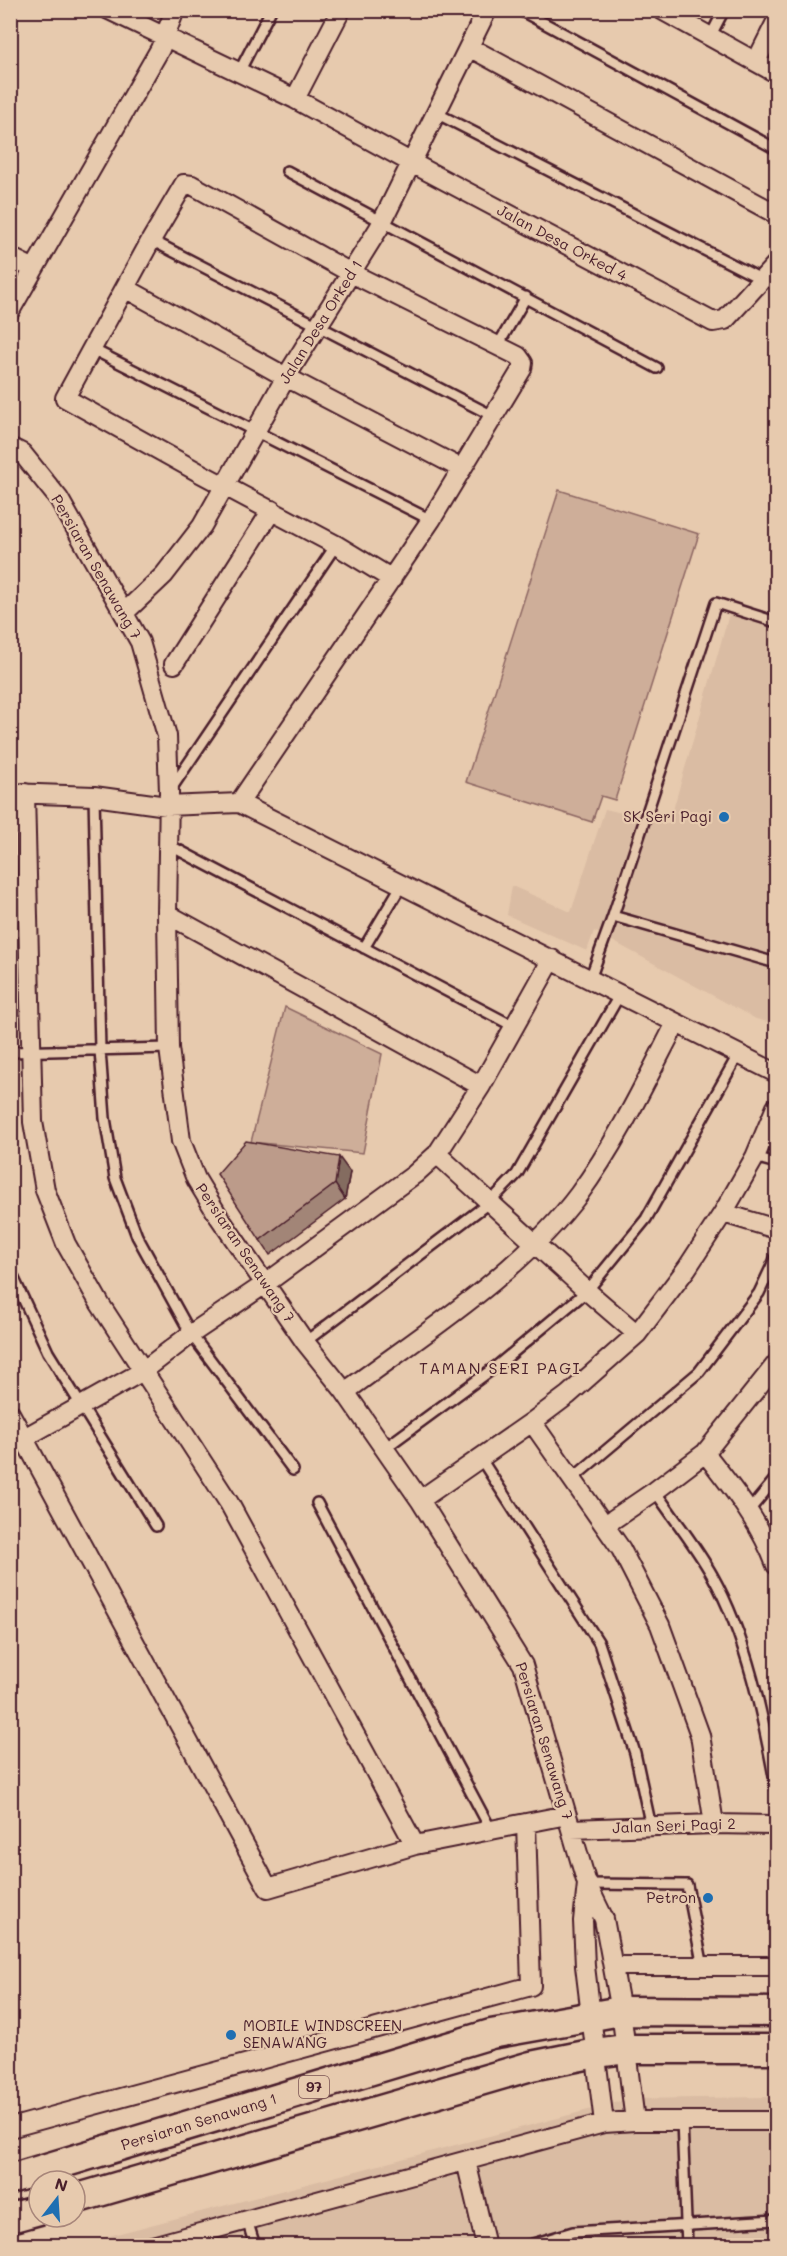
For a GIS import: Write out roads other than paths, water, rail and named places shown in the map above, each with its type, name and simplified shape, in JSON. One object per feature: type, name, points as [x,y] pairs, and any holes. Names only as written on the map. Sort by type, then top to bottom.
[{"type":"main road","name":"Persiaran Senawang 1","points":[[10,2179],[491,2034],[621,2011],[777,2012]]},
{"type":"main road","points":[[87,2196],[531,2066],[626,2049],[777,2049]]},
{"type":"main road","points":[[10,2218],[27,2213]]},
{"type":"street","name":"Jalan Desa Orked 4","points":[[109,10],[295,99],[713,322],[725,320],[763,280]]},
{"type":"street","points":[[10,311],[165,36],[175,10]]},
{"type":"street","points":[[295,99],[342,10]]},
{"type":"street","name":"Jalan Desa Orked 1","points":[[124,613],[164,574],[202,526],[286,377],[383,221],[487,10]]},
{"type":"street","points":[[662,10],[777,72]]},
{"type":"street","points":[[756,62],[777,22]]},
{"type":"street","points":[[469,47],[777,214]]},
{"type":"street","points":[[239,803],[392,579],[431,520],[524,363],[518,357],[351,273],[192,185],[184,184],[178,190],[65,398],[336,545],[392,579]]},
{"type":"street","points":[[10,257],[34,268]]},
{"type":"street","points":[[763,280],[777,264]]},
{"type":"street","points":[[125,288],[286,377],[462,469]]},
{"type":"street","name":"Persiaran Senawang 7","points":[[12,450],[22,453],[59,499],[140,642],[167,736],[166,914],[169,1048],[181,1141],[196,1179],[264,1284],[305,1342],[345,1392],[420,1500],[523,1665],[586,1884]]},
{"type":"street","points":[[174,664],[272,510]]},
{"type":"street","points":[[415,1845],[229,1503],[100,1304],[66,1244],[45,1190],[33,1122],[18,793],[239,803],[777,1073]]},
{"type":"street","points":[[166,914],[481,1086]]},
{"type":"street","points":[[10,1413],[24,1438],[143,1371],[191,1334],[415,1174],[437,1154],[481,1086],[552,959]]},
{"type":"street","points":[[345,1392],[511,1268],[579,1194],[617,1133],[676,1023]]},
{"type":"street","points":[[420,1500],[481,1459],[568,1395],[637,1334],[687,1268],[723,1213],[755,1157],[777,1107]]},
{"type":"street","points":[[437,1154],[637,1334]]},
{"type":"street","points":[[723,1213],[777,1229]]},
{"type":"street","points":[[605,1525],[705,1453],[777,1364]]},
{"type":"street","points":[[532,1422],[621,1549],[660,1625],[700,1735],[714,1824]]},
{"type":"street","name":"Jalan Seri Pagi 2","points":[[24,1438],[268,1888],[415,1845],[526,1823],[569,1822],[651,1827],[714,1824],[777,1825]]},
{"type":"street","points":[[705,1453],[748,1512],[769,1545],[777,1565]]},
{"type":"street","points":[[10,2127],[531,1986],[526,1823]]},
{"type":"street","points":[[586,1884],[604,1919],[614,1966],[635,2121]]},
{"type":"street","points":[[586,1884],[583,1921],[590,2015],[604,2123]]},
{"type":"street","points":[[614,1966],[777,1966]]},
{"type":"street","points":[[152,2246],[604,2123],[777,2121]]},
{"type":"street","points":[[466,2161],[486,2246]]},
{"type":"lane","points":[[239,72],[271,10]]},
{"type":"lane","points":[[520,10],[777,149]]},
{"type":"lane","points":[[710,37],[724,10]]},
{"type":"lane","points":[[436,113],[763,280]]},
{"type":"lane","points":[[287,171],[657,368]]},
{"type":"lane","points":[[151,240],[493,417]]},
{"type":"lane","points":[[497,347],[526,297]]},
{"type":"lane","points":[[92,349],[431,520]]},
{"type":"lane","points":[[168,799],[336,545]]},
{"type":"lane","points":[[590,979],[716,603],[777,622]]},
{"type":"lane","points":[[94,796],[100,1050],[105,1118],[115,1178],[137,1236],[191,1334],[292,1470]]},
{"type":"lane","points":[[168,844],[515,1027]]},
{"type":"lane","points":[[364,948],[401,886]]},
{"type":"lane","points":[[613,916],[777,963]]},
{"type":"lane","points":[[305,1342],[490,1202],[517,1174],[620,994]]},
{"type":"lane","points":[[10,1052],[169,1048]]},
{"type":"lane","points":[[385,1448],[498,1365],[587,1291],[646,1219],[738,1055]]},
{"type":"lane","points":[[755,1157],[777,1163]]},
{"type":"lane","points":[[572,1479],[699,1372],[759,1293],[777,1257]]},
{"type":"lane","points":[[10,1270],[48,1352],[156,1526]]},
{"type":"lane","points":[[481,1459],[599,1643],[635,1753],[651,1827]]},
{"type":"lane","points":[[748,1512],[777,1478]]},
{"type":"lane","points":[[655,1491],[712,1575],[734,1625],[760,1707],[777,1787]]},
{"type":"lane","points":[[317,1503],[491,1830]]},
{"type":"lane","points":[[586,1884],[687,1885],[703,1967]]},
{"type":"lane","points":[[682,2121],[687,2246]]},
{"type":"lane","points":[[247,2220],[255,2246]]},
{"type":"lane","points":[[525,2246],[573,2232],[777,2220]]},
{"type":"place","name":"SK Seri Pagi","points":[[724,817]]},
{"type":"place","name":"Petron","points":[[708,1898]]},
{"type":"place","name":"MOBILE WINDSCREEN SENAWANG","points":[[231,2035]]},
{"type":"district","name":"TAMAN SERI PAGI","points":[[500,1368]]}]
